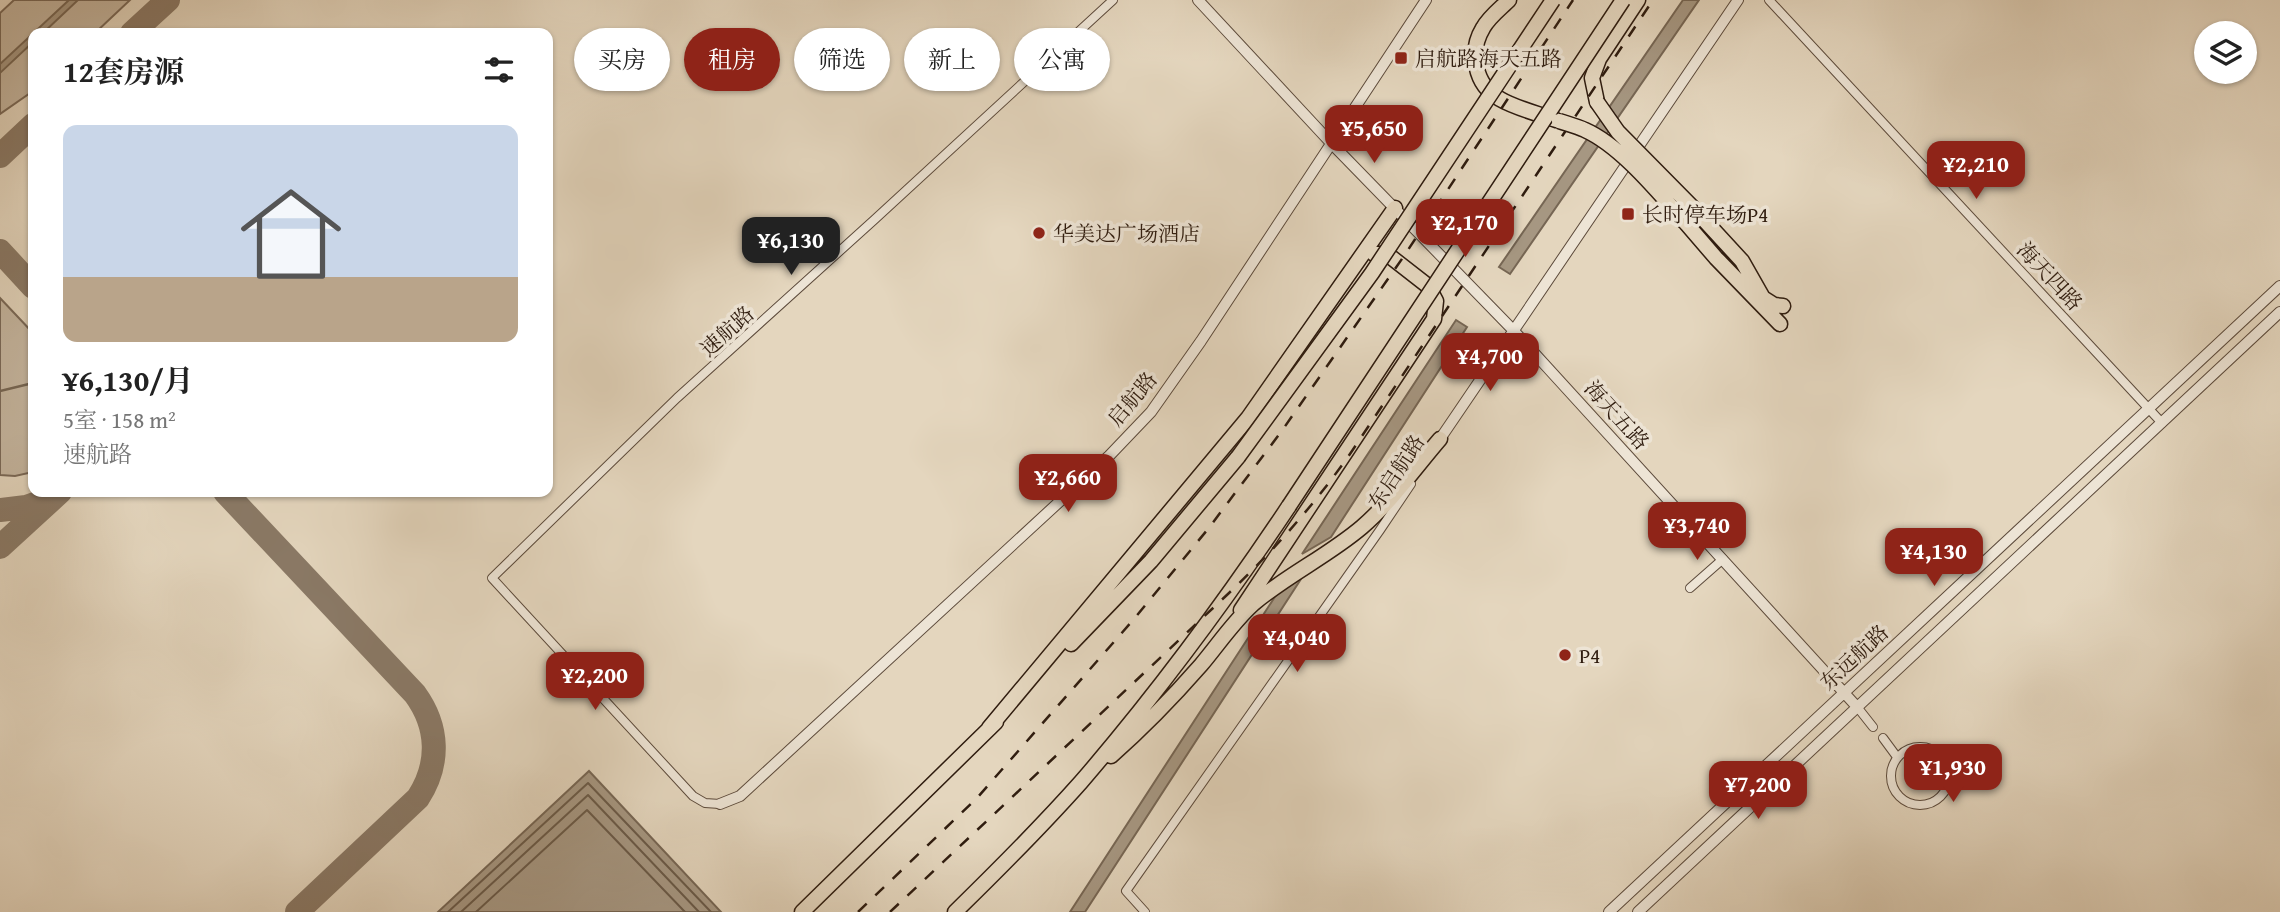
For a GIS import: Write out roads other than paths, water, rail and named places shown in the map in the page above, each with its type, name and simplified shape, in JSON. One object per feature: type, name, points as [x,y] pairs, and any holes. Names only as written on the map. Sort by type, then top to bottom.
[{"type":"highway","points":[[1510,0],[1484,26],[1475,46],[1479,77],[1484,85],[1499,99],[1587,131],[1620,154],[1660,193],[1716,258],[1780,324]]},
{"type":"highway","points":[[803,911],[989,728],[1151,561],[1238,457],[1372,273],[1553,0]]},
{"type":"highway","points":[[1633,0],[1599,59],[1592,78],[1597,102],[1618,132],[1742,261],[1763,298],[1774,305],[1783,306]]},
{"type":"highway","points":[[955,912],[1081,782],[1160,685],[1251,564],[1633,0]]},
{"type":"highway","points":[[989,728],[1248,418],[1395,208]]},
{"type":"highway","points":[[1227,631],[1434,319],[1436,301],[1428,286],[1387,254],[1370,254],[1355,265]]},
{"type":"highway","points":[[1081,782],[1128,742],[1168,702],[1227,631],[1252,606],[1276,586],[1339,545],[1382,508],[1440,439]]},
{"type":"street","name":"速航路","points":[[720,804],[705,803],[693,796],[492,578],[677,398],[1113,0]]},
{"type":"street","name":"海天五路","points":[[1198,0],[1331,143],[1514,331],[1858,708]]},
{"type":"street","name":"启航路","points":[[720,804],[740,796],[1109,456],[1152,412],[1426,0]]},
{"type":"street","name":"东启航路","points":[[1144,912],[1126,891],[1380,530],[1738,0]]},
{"type":"street","name":"海天四路","points":[[1769,0],[2162,423]]},
{"type":"street","name":"东远航路","points":[[1609,912],[2280,286]]},
{"type":"street","name":"东远航路","points":[[1638,912],[2280,312]]},
{"type":"street","points":[[1690,588],[1723,559]]},
{"type":"street","points":[[1858,708],[1873,727]]},
{"type":"street","points":[[1883,738],[1897,757]]},
{"type":"street","points":[[1920,746],[1933,749],[1943,757],[1950,779],[1940,798],[1921,806],[1900,798],[1893,789],[1891,778],[1892,766],[1897,757],[1908,749],[1920,746]]},
{"type":"water","points":[[69,0],[78,0],[48,28],[38,28]]},
{"type":"water","points":[[1683,0],[1699,0],[1510,274],[1499,267]]},
{"type":"water","points":[[28,38],[28,47],[0,73],[0,64]]},
{"type":"water","points":[[1456,320],[1467,327],[1331,537],[1302,554]]},
{"type":"water","points":[[1301,579],[1085,912],[1070,912],[1278,592]]},
{"type":"water","points":[[589,771],[721,912],[438,912]]},
{"type":"waterway","points":[[0,391],[28,384]]},
{"type":"railway","points":[[858,912],[977,798],[1134,619],[1208,529],[1281,432],[1404,256],[1573,0]]},
{"type":"railway","points":[[890,912],[1229,593],[1309,507],[1352,451],[1653,0]]},
{"type":"place","name":"启航路海天五路","points":[[1401,58]]},
{"type":"place","name":"长时停车场P4","points":[[1628,214]]},
{"type":"place","name":"华美达广场酒店","points":[[1039,233]]},
{"type":"place","name":"P4","points":[[1565,655]]}]
